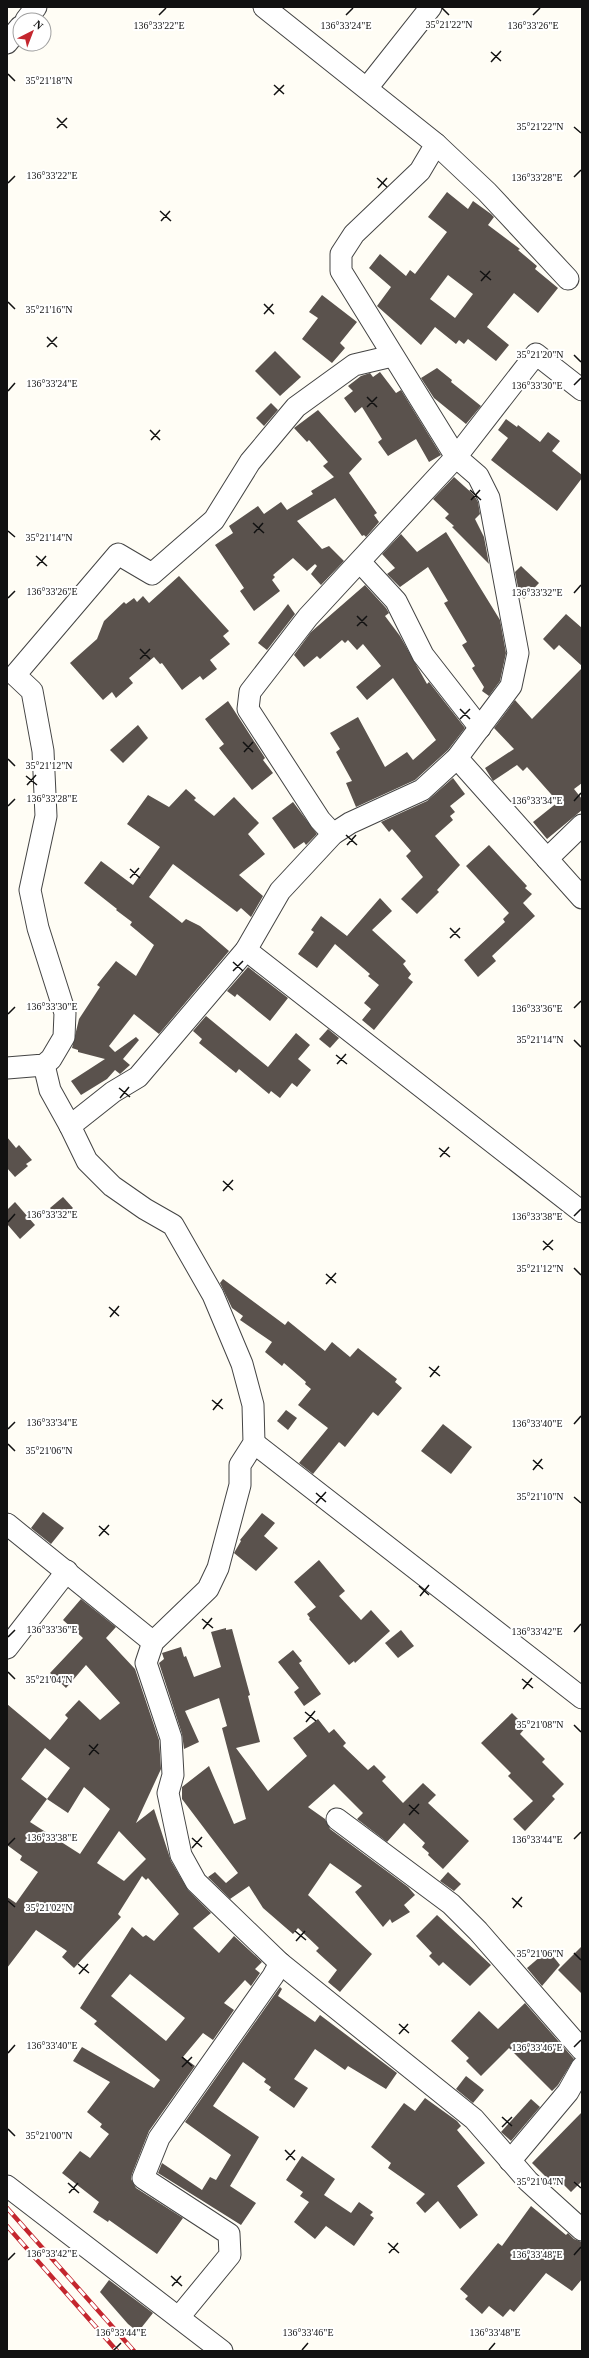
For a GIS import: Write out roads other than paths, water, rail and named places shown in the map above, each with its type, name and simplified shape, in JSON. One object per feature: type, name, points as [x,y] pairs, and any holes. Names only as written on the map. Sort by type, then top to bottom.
[{"type":"street","points":[[264,7],[436,144],[487,192],[568,279]]},
{"type":"street","points":[[367,88],[431,7]]},
{"type":"street","points":[[70,1126],[113,1092],[138,1076],[246,950],[280,891],[333,834],[350,823],[422,790],[457,758],[511,686],[518,653],[489,498],[478,476],[456,457],[392,356],[341,271],[341,254],[354,234],[420,171],[436,144]]},
{"type":"street","points":[[333,834],[320,820],[248,709],[250,692],[308,617],[456,457],[536,354],[582,390]]},
{"type":"street","points":[[7,1068],[44,1066],[51,1059],[64,1037],[65,1013],[38,928],[30,890],[46,816],[43,751],[32,691],[15,675],[118,554],[152,574],[214,520],[250,462],[296,407],[354,365],[392,356]]},
{"type":"street","points":[[360,562],[396,601],[423,655],[480,728]]},
{"type":"street","points":[[457,758],[582,898]]},
{"type":"street","points":[[547,859],[582,825]]},
{"type":"street","points":[[246,950],[582,1212]]},
{"type":"street","points":[[44,1066],[50,1090],[87,1161],[112,1186],[144,1209],[173,1225],[213,1295],[242,1364],[253,1405],[254,1443],[240,1465],[240,1484],[218,1568],[208,1589],[153,1642],[146,1663],[171,1738],[173,1775],[168,1793],[181,1855],[196,1882],[280,1963],[474,2119],[528,2181],[582,2230]]},
{"type":"street","points":[[254,1443],[582,1698]]},
{"type":"street","points":[[7,1524],[153,1642]]},
{"type":"street","points":[[7,1648],[67,1571]]},
{"type":"street","points":[[337,1819],[451,1904],[478,1931],[582,2050]]},
{"type":"street","points":[[179,2317],[230,2254],[229,2234],[143,2178],[159,2138],[273,1976],[280,1963]]},
{"type":"street","points":[[510,2160],[568,2092],[582,2067]]},
{"type":"street","points":[[7,2186],[92,2253],[179,2317],[222,2351]]},
{"type":"railway","points":[[7,2208],[134,2351]]},
{"type":"railway","points":[[7,2226],[117,2351]]}]
